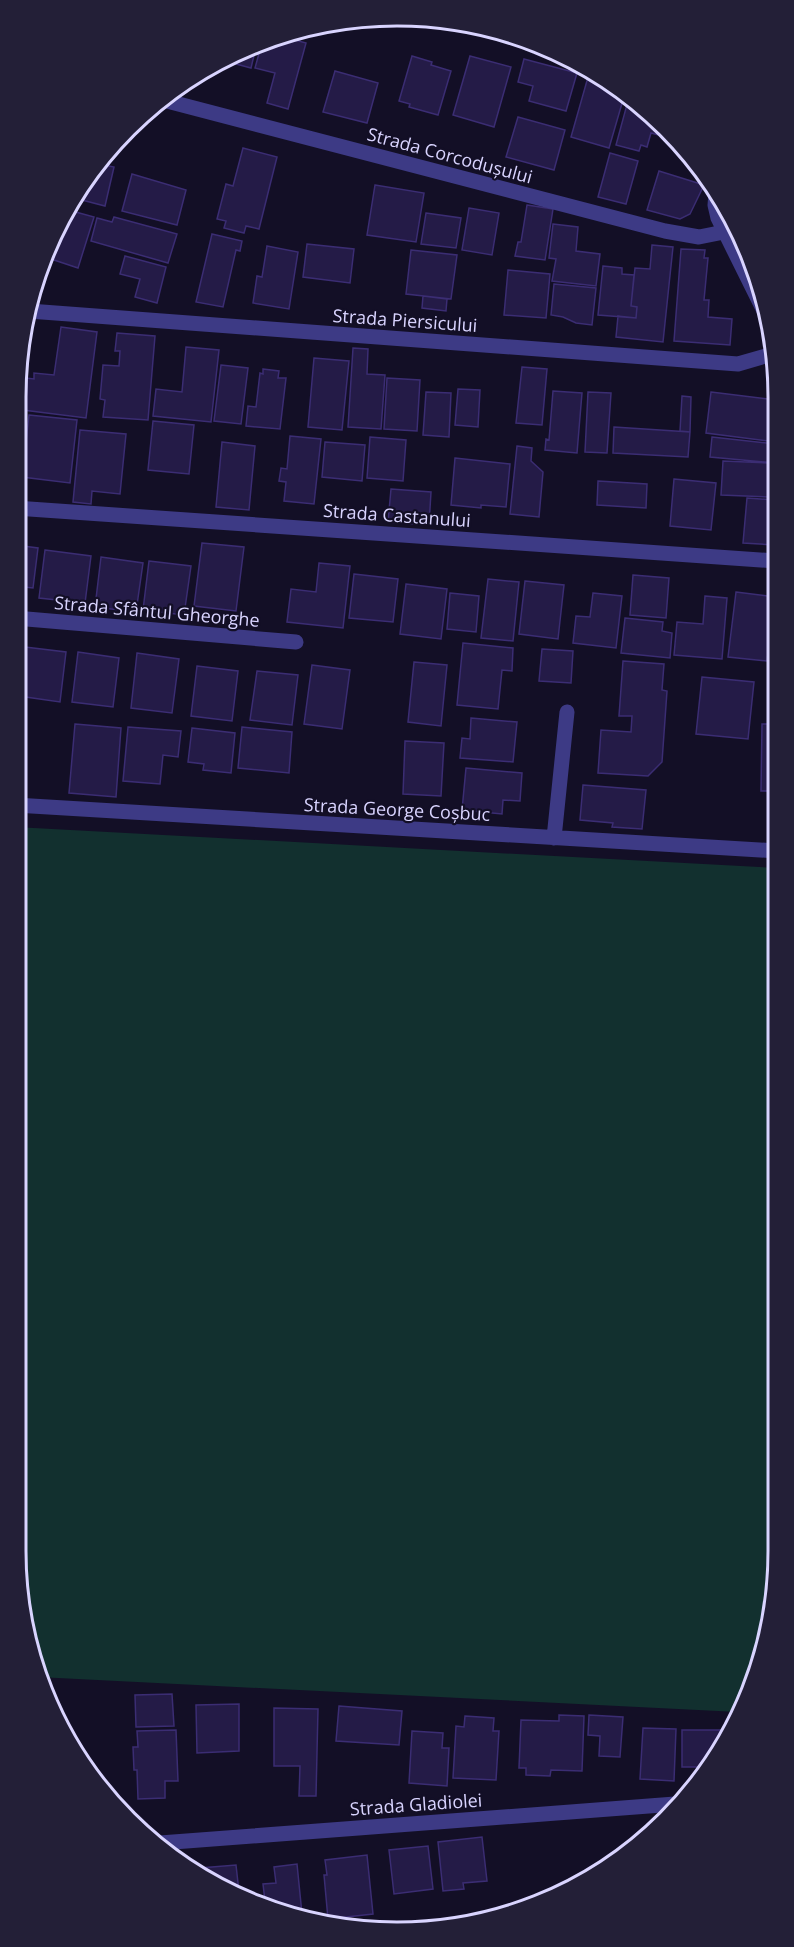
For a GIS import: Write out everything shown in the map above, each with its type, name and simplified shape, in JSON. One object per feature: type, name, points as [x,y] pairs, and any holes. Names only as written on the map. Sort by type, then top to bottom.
[{"type":"street","name":"Strada Corcodușului","points":[[171,102],[665,231],[699,237],[724,232]]},
{"type":"street","points":[[715,205],[724,232],[752,287]]},
{"type":"street","name":"Strada Piersicului","points":[[36,312],[738,364],[766,356]]},
{"type":"street","name":"Strada Castanului","points":[[26,509],[768,560]]},
{"type":"street","name":"Strada Sfântul Gheorghe","points":[[26,619],[296,642]]},
{"type":"street","points":[[554,838],[567,712]]},
{"type":"street","name":"Strada George Coșbuc","points":[[26,807],[768,850]]},
{"type":"street","name":"Strada Gladiolei","points":[[168,1842],[667,1805]]},
{"type":"green space","points":[[26,828],[768,868],[768,1574],[756,1646],[731,1712],[48,1678],[38,1646],[26,1574]]},
{"type":"building","points":[[295,40],[306,43],[288,109],[267,103],[275,73],[255,68],[259,52]]},
{"type":"building","points":[[254,54],[251,68],[234,63]]},
{"type":"building","points":[[412,56],[451,71],[438,115],[409,107],[410,104],[399,101]]},
{"type":"building","points":[[470,56],[511,67],[494,127],[453,115]]},
{"type":"building","points":[[524,59],[577,73],[566,111],[529,101],[533,86],[518,82]]},
{"type":"building","points":[[335,71],[378,83],[367,123],[323,112]]},
{"type":"building","points":[[588,78],[622,102],[609,148],[571,137]]},
{"type":"building","points":[[627,105],[662,136],[651,133],[647,147],[641,145],[639,151],[616,145]]},
{"type":"building","points":[[518,117],[565,130],[554,170],[506,157]]},
{"type":"building","points":[[243,148],[277,157],[259,229],[246,226],[244,233],[224,228],[226,221],[217,219],[226,184],[233,186]]},
{"type":"building","points":[[610,153],[638,161],[626,204],[598,197]]},
{"type":"building","points":[[107,166],[114,167],[105,206],[82,200]]},
{"type":"building","points":[[659,171],[701,184],[703,187],[690,214],[680,219],[647,210]]},
{"type":"building","points":[[132,174],[186,190],[177,225],[122,211]]},
{"type":"building","points":[[375,185],[424,193],[416,242],[367,235]]},
{"type":"building","points":[[527,205],[553,209],[545,260],[515,256],[518,242],[521,242]]},
{"type":"building","points":[[469,208],[499,213],[492,255],[462,250]]},
{"type":"building","points":[[75,212],[94,217],[78,268],[52,259]]},
{"type":"building","points":[[426,213],[461,218],[456,248],[421,244]]},
{"type":"building","points":[[114,217],[177,234],[168,263],[91,241],[97,218],[112,222]]},
{"type":"building","points":[[553,224],[578,227],[576,251],[600,254],[596,286],[552,281],[556,259],[549,258]]},
{"type":"building","points":[[212,234],[242,241],[240,251],[236,250],[223,307],[196,302]]},
{"type":"building","points":[[307,244],[354,249],[350,283],[303,277]]},
{"type":"building","points":[[652,245],[673,247],[663,342],[616,337],[618,316],[636,318],[637,307],[631,306],[635,268],[650,269]]},
{"type":"building","points":[[267,246],[298,252],[289,309],[253,303],[257,276],[262,277]]},
{"type":"building","points":[[681,249],[705,250],[704,258],[708,258],[704,300],[709,300],[708,317],[732,319],[730,345],[674,341]]},
{"type":"building","points":[[411,250],[457,255],[451,299],[406,294]]},
{"type":"building","points":[[125,256],[166,267],[157,303],[135,297],[140,279],[120,274]]},
{"type":"building","points":[[603,266],[622,268],[622,274],[634,275],[631,306],[637,307],[636,318],[598,315]]},
{"type":"building","points":[[508,270],[550,274],[546,318],[504,315]]},
{"type":"building","points":[[554,284],[596,288],[592,325],[576,323],[551,315]]},
{"type":"building","points":[[423,296],[447,299],[446,311],[422,308]]},
{"type":"building","points":[[61,327],[97,332],[86,418],[26,410],[26,378],[34,379],[34,373],[54,375]]},
{"type":"building","points":[[117,333],[155,336],[148,420],[103,417],[105,400],[100,399],[103,365],[119,366],[120,351],[115,351]]},
{"type":"building","points":[[186,347],[219,350],[211,422],[153,416],[156,389],[182,392]]},
{"type":"building","points":[[353,348],[368,349],[367,374],[385,375],[381,429],[348,427]]},
{"type":"building","points":[[314,358],[349,361],[342,430],[308,427]]},
{"type":"building","points":[[221,365],[248,368],[241,424],[214,421]]},
{"type":"building","points":[[522,367],[547,369],[542,425],[516,423]]},
{"type":"building","points":[[263,369],[279,371],[278,378],[286,378],[280,429],[246,426],[248,406],[256,407],[260,373],[263,374]]},
{"type":"building","points":[[387,378],[420,380],[417,431],[384,429]]},
{"type":"building","points":[[458,389],[480,390],[478,427],[455,425]]},
{"type":"building","points":[[553,391],[582,393],[577,453],[545,450],[546,439],[549,440]]},
{"type":"building","points":[[426,392],[451,393],[449,437],[423,435]]},
{"type":"building","points":[[588,392],[611,393],[607,453],[585,452]]},
{"type":"building","points":[[711,392],[768,399],[768,441],[706,433]]},
{"type":"building","points":[[682,396],[691,397],[690,432],[680,431]]},
{"type":"building","points":[[29,415],[77,420],[70,483],[26,478]]},
{"type":"building","points":[[153,421],[194,425],[189,474],[148,470]]},
{"type":"building","points":[[614,427],[690,432],[688,457],[613,453]]},
{"type":"building","points":[[80,430],[126,434],[120,494],[92,491],[91,504],[73,502]]},
{"type":"building","points":[[290,436],[321,439],[314,504],[284,501],[286,482],[279,481],[281,468],[287,469]]},
{"type":"building","points":[[370,437],[406,440],[403,481],[367,478]]},
{"type":"building","points":[[712,437],[768,443],[768,462],[710,457]]},
{"type":"building","points":[[222,442],[255,446],[249,510],[216,507]]},
{"type":"building","points":[[325,442],[365,445],[362,481],[322,477]]},
{"type":"building","points":[[517,446],[532,448],[531,461],[543,472],[539,517],[510,514]]},
{"type":"building","points":[[455,458],[510,464],[506,507],[481,505],[481,508],[451,505]]},
{"type":"building","points":[[723,461],[768,463],[768,497],[721,495]]},
{"type":"building","points":[[674,479],[716,483],[711,530],[670,526]]},
{"type":"building","points":[[598,481],[647,484],[646,508],[597,505]]},
{"type":"building","points":[[391,489],[431,492],[429,525],[388,522]]},
{"type":"building","points":[[747,498],[768,499],[768,545],[743,543]]},
{"type":"building","points":[[202,543],[244,547],[236,611],[194,606]]},
{"type":"building","points":[[26,546],[38,548],[33,588],[26,587]]},
{"type":"building","points":[[45,550],[91,556],[85,603],[39,598]]},
{"type":"building","points":[[101,557],[143,563],[136,612],[95,607]]},
{"type":"building","points":[[149,561],[191,566],[184,615],[143,610]]},
{"type":"building","points":[[319,563],[350,566],[343,628],[287,622],[291,589],[316,592]]},
{"type":"building","points":[[354,574],[398,579],[393,622],[349,618]]},
{"type":"building","points":[[633,575],[669,578],[666,618],[630,615]]},
{"type":"building","points":[[488,579],[519,582],[513,641],[481,638]]},
{"type":"building","points":[[525,581],[564,585],[558,639],[519,634]]},
{"type":"building","points":[[406,584],[447,589],[441,639],[400,634]]},
{"type":"building","points":[[736,592],[768,596],[767,661],[728,657]]},
{"type":"building","points":[[450,593],[479,596],[476,632],[447,629]]},
{"type":"building","points":[[593,593],[622,596],[616,648],[573,643],[576,616],[590,617]]},
{"type":"building","points":[[705,596],[727,598],[722,659],[674,655],[677,622],[703,624]]},
{"type":"building","points":[[625,618],[663,622],[662,631],[672,633],[670,658],[621,653]]},
{"type":"building","points":[[463,643],[513,648],[512,671],[502,670],[498,709],[457,705]]},
{"type":"building","points":[[26,647],[66,652],[60,702],[26,697]]},
{"type":"building","points":[[542,649],[573,651],[571,683],[539,681]]},
{"type":"building","points":[[78,652],[119,658],[113,707],[72,702]]},
{"type":"building","points":[[137,653],[179,659],[172,713],[131,708]]},
{"type":"building","points":[[623,661],[664,664],[662,690],[667,691],[662,762],[648,776],[598,773],[601,730],[631,732],[632,716],[619,716]]},
{"type":"building","points":[[414,662],[447,665],[441,726],[408,722]]},
{"type":"building","points":[[312,665],[350,670],[342,729],[304,724]]},
{"type":"building","points":[[197,666],[238,671],[232,721],[191,716]]},
{"type":"building","points":[[257,671],[298,675],[292,725],[250,720]]},
{"type":"building","points":[[702,677],[754,682],[748,739],[696,734]]},
{"type":"building","points":[[471,718],[517,722],[513,762],[460,758],[462,738],[470,739]]},
{"type":"building","points":[[75,724],[121,728],[116,797],[69,793]]},
{"type":"building","points":[[762,724],[768,724],[768,791],[761,791]]},
{"type":"building","points":[[128,727],[181,731],[178,757],[163,755],[160,784],[123,781]]},
{"type":"building","points":[[242,727],[292,732],[289,773],[238,768]]},
{"type":"building","points":[[192,728],[235,733],[231,773],[203,770],[204,764],[188,762]]},
{"type":"building","points":[[405,741],[444,743],[441,796],[403,794]]},
{"type":"building","points":[[466,768],[522,773],[520,801],[503,800],[502,814],[462,810]]},
{"type":"building","points":[[583,785],[646,790],[642,829],[612,827],[613,823],[580,820]]},
{"type":"building","points":[[172,1694],[174,1726],[136,1727],[135,1695]]},
{"type":"building","points":[[239,1704],[239,1751],[197,1753],[196,1705]]},
{"type":"building","points":[[339,1706],[402,1711],[399,1745],[336,1741]]},
{"type":"building","points":[[274,1708],[318,1709],[316,1796],[299,1796],[300,1766],[274,1766]]},
{"type":"building","points":[[559,1715],[584,1716],[582,1771],[551,1770],[550,1776],[526,1775],[526,1768],[519,1768],[521,1720],[559,1721]]},
{"type":"building","points":[[589,1715],[623,1717],[620,1757],[599,1756],[600,1736],[588,1735]]},
{"type":"building","points":[[465,1716],[494,1718],[493,1731],[499,1731],[496,1780],[453,1778],[456,1726],[464,1727]]},
{"type":"building","points":[[643,1728],[676,1729],[674,1781],[640,1779]]},
{"type":"building","points":[[176,1730],[178,1781],[165,1781],[165,1798],[138,1799],[133,1747],[138,1747],[137,1731]]},
{"type":"building","points":[[682,1730],[722,1730],[697,1769],[697,1767],[682,1767]]},
{"type":"building","points":[[412,1731],[443,1733],[442,1748],[449,1748],[447,1786],[409,1783]]},
{"type":"building","points":[[482,1837],[487,1881],[463,1883],[464,1889],[443,1891],[438,1842]]},
{"type":"building","points":[[428,1846],[433,1889],[394,1894],[389,1850]]},
{"type":"building","points":[[367,1855],[373,1914],[344,1917],[328,1914],[325,1860]]},
{"type":"building","points":[[297,1864],[302,1909],[264,1897],[263,1884],[276,1883],[274,1867]]},
{"type":"building","points":[[236,1865],[238,1885],[211,1872],[204,1868]]}]
